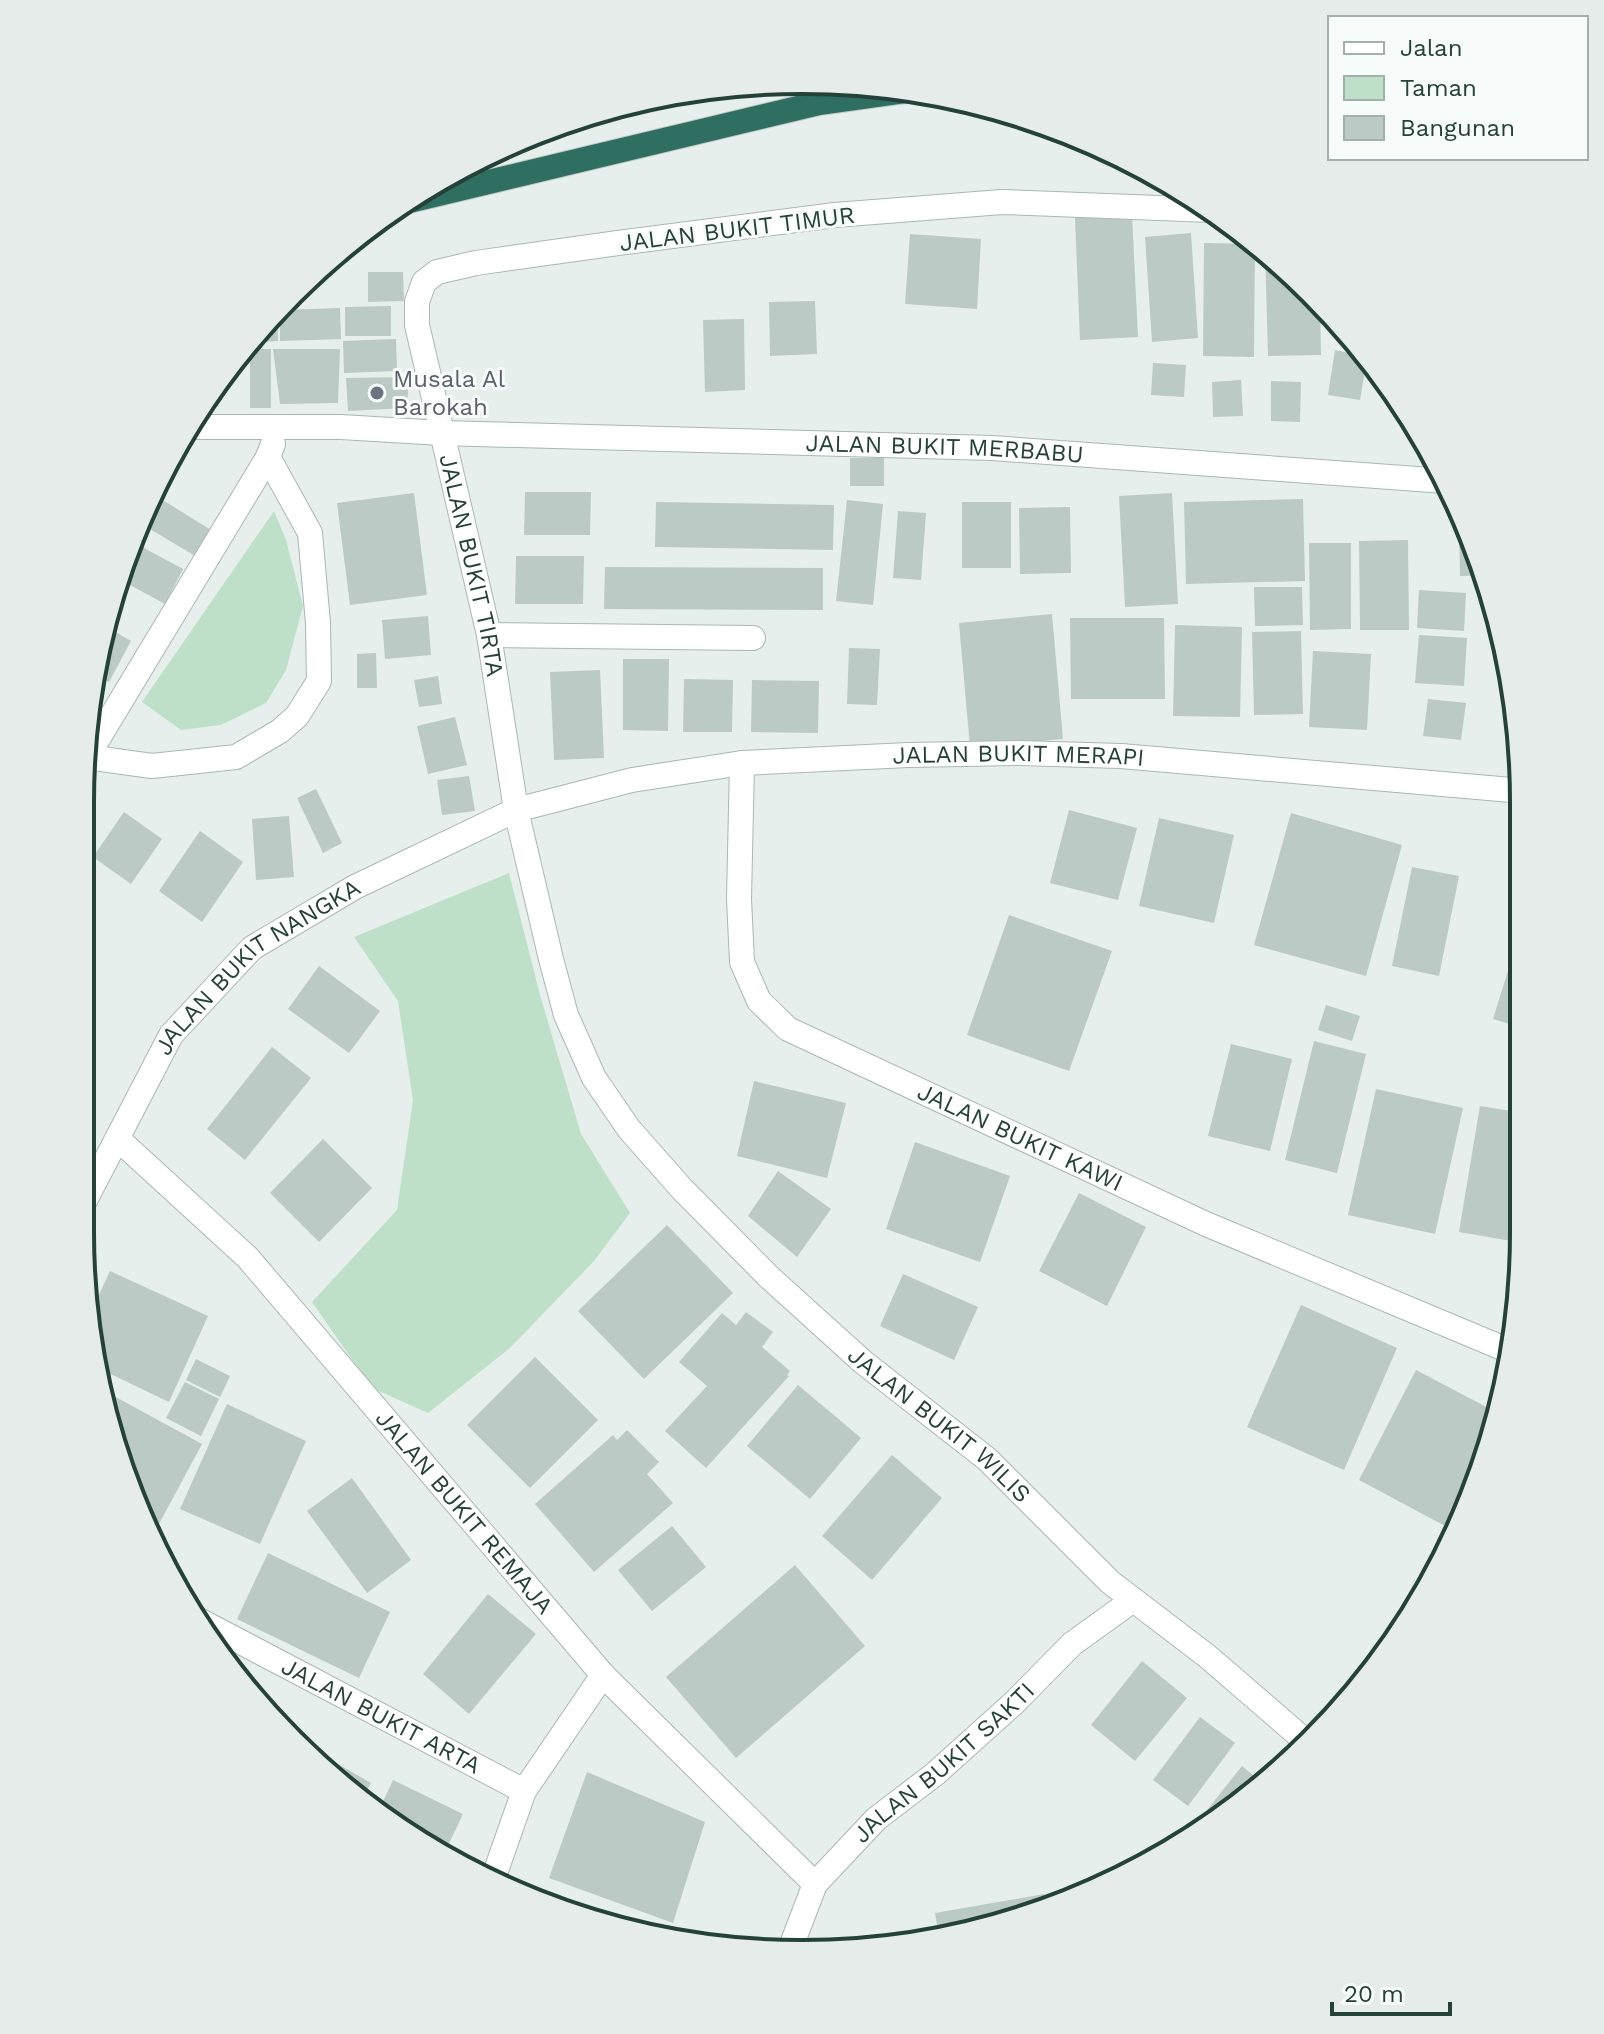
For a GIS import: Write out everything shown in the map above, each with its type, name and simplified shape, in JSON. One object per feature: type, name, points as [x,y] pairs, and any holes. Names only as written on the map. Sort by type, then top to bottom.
[{"type":"highway","points":[[441,193],[819,103],[861,97]]},
{"type":"street","name":"JALAN BUKIT TIMUR","points":[[441,433],[417,325],[417,302],[424,282],[437,272],[476,263],[835,215],[1002,202],[1189,209]]},
{"type":"street","points":[[97,740],[268,457],[279,426]]},
{"type":"street","name":"JALAN BUKIT TIRTA","points":[[202,427],[341,427],[441,433],[489,635],[516,810],[551,959],[566,1015],[594,1078]]},
{"type":"street","name":"JALAN BUKIT MERBABU","points":[[441,433],[992,448],[1432,480]]},
{"type":"street","points":[[96,763],[152,766],[236,757],[280,731],[297,716],[319,681],[318,623],[310,533],[268,457]]},
{"type":"street","points":[[489,635],[753,638]]},
{"type":"street","name":"JALAN BUKIT MERAPI","points":[[516,810],[632,780],[742,763],[908,755],[1019,753],[1121,756],[1509,790]]},
{"type":"street","name":"JALAN BUKIT KAWI","points":[[742,763],[739,899],[742,962],[759,1001],[788,1029],[1206,1224],[1500,1347]]},
{"type":"street","name":"JALAN BUKIT NANGKA","points":[[94,1184],[171,1035],[252,948],[355,887],[516,810]]},
{"type":"street","name":"JALAN BUKIT WILIS","points":[[594,1078],[629,1129],[682,1189],[769,1277],[863,1362],[987,1459],[1110,1582],[1207,1656],[1300,1736]]},
{"type":"street","name":"JALAN BUKIT REMAJA","points":[[118,1139],[248,1258],[603,1675],[815,1884]]},
{"type":"street","name":"JALAN BUKIT SAKTI","points":[[794,1940],[815,1884],[876,1819],[935,1774],[1015,1702],[1072,1644],[1133,1600]]},
{"type":"street","name":"JALAN BUKIT ARTA","points":[[216,1629],[524,1791]]},
{"type":"street","points":[[496,1870],[524,1791],[603,1675]]},
{"type":"green space","points":[[274,511],[286,540],[303,606],[286,670],[266,703],[221,725],[181,730],[142,702]]},
{"type":"green space","points":[[509,873],[540,995],[581,1134],[630,1213],[594,1261],[510,1348],[428,1413],[372,1388],[312,1302],[397,1210],[413,1100],[398,1001],[354,937]]},
{"type":"building","points":[[1132,215],[1138,337],[1080,340],[1075,218]]},
{"type":"building","points":[[1191,233],[1198,338],[1152,342],[1145,237]]},
{"type":"building","points":[[910,234],[981,239],[977,309],[905,304]]},
{"type":"building","points":[[1204,243],[1237,244],[1255,258],[1254,357],[1203,356]]},
{"type":"building","points":[[1265,267],[1320,320],[1321,355],[1268,356]]},
{"type":"building","points":[[368,272],[403,272],[404,301],[368,302]]},
{"type":"building","points":[[815,301],[817,354],[770,356],[769,302]]},
{"type":"building","points":[[391,306],[391,336],[345,336],[345,307]]},
{"type":"building","points":[[340,308],[341,339],[280,341],[280,324],[293,310]]},
{"type":"building","points":[[744,319],[745,390],[705,392],[703,320]]},
{"type":"building","points":[[277,327],[278,341],[264,342]]},
{"type":"building","points":[[396,339],[397,371],[344,373],[343,341]]},
{"type":"building","points":[[258,349],[271,349],[271,408],[250,408],[250,359]]},
{"type":"building","points":[[273,349],[340,349],[338,403],[280,404]]},
{"type":"building","points":[[1335,350],[1349,353],[1365,372],[1360,400],[1328,395]]},
{"type":"building","points":[[1153,363],[1186,365],[1184,397],[1151,395]]},
{"type":"building","name":"Musala Al Barokah","points":[[409,377],[407,408],[348,411],[346,378]]},
{"type":"building","points":[[1241,380],[1243,416],[1213,417],[1212,382]]},
{"type":"building","points":[[1271,381],[1301,382],[1300,422],[1271,421]]},
{"type":"building","points":[[850,458],[884,458],[884,486],[850,486]]},
{"type":"building","points":[[525,492],[591,492],[590,535],[524,535]]},
{"type":"building","points":[[414,493],[427,595],[350,605],[337,503]]},
{"type":"building","points":[[1172,493],[1178,604],[1125,607],[1119,496]]},
{"type":"building","points":[[1303,499],[1305,581],[1186,584],[1184,502]]},
{"type":"building","points":[[162,500],[211,530],[195,556],[149,528]]},
{"type":"building","points":[[847,500],[883,504],[873,605],[836,601]]},
{"type":"building","points":[[656,502],[834,505],[833,550],[655,547]]},
{"type":"building","points":[[962,502],[1011,502],[1011,568],[962,568]]},
{"type":"building","points":[[1070,507],[1071,573],[1020,574],[1019,508]]},
{"type":"building","points":[[898,511],[926,513],[921,580],[893,578]]},
{"type":"building","points":[[1459,539],[1472,576],[1460,576]]},
{"type":"building","points":[[1408,540],[1409,630],[1360,630],[1359,541]]},
{"type":"building","points":[[1309,543],[1351,543],[1351,629],[1310,630]]},
{"type":"building","points":[[142,547],[183,569],[165,604],[129,584]]},
{"type":"building","points":[[516,556],[584,556],[583,604],[515,604]]},
{"type":"building","points":[[605,567],[823,568],[823,610],[604,609]]},
{"type":"building","points":[[1254,587],[1302,587],[1303,625],[1255,626]]},
{"type":"building","points":[[1419,590],[1466,593],[1464,631],[1417,628]]},
{"type":"building","points":[[1052,614],[1063,739],[970,747],[959,623]]},
{"type":"building","points":[[428,616],[431,655],[385,659],[382,620]]},
{"type":"building","points":[[1070,618],[1164,618],[1165,699],[1071,699]]},
{"type":"building","points":[[1175,625],[1242,627],[1240,717],[1173,716]]},
{"type":"building","points":[[1301,631],[1303,714],[1254,715],[1252,632]]},
{"type":"building","points":[[115,632],[131,641],[109,682],[105,680]]},
{"type":"building","points":[[1419,635],[1467,638],[1464,686],[1415,683]]},
{"type":"building","points":[[849,648],[880,649],[877,705],[847,704]]},
{"type":"building","points":[[1313,651],[1371,654],[1367,730],[1309,727]]},
{"type":"building","points":[[376,653],[377,688],[357,688],[357,654]]},
{"type":"building","points":[[623,659],[669,659],[668,731],[623,730]]},
{"type":"building","points":[[600,670],[604,758],[554,760],[550,672]]},
{"type":"building","points":[[438,676],[442,704],[419,707],[414,680]]},
{"type":"building","points":[[684,679],[733,680],[732,732],[683,732]]},
{"type":"building","points":[[752,680],[819,681],[818,733],[751,732]]},
{"type":"building","points":[[1428,699],[1466,703],[1461,740],[1423,736]]},
{"type":"building","points":[[455,717],[467,765],[428,774],[417,726]]},
{"type":"building","points":[[469,776],[475,811],[442,815],[437,780]]},
{"type":"building","points":[[316,789],[342,843],[323,853],[297,798]]},
{"type":"building","points":[[1069,810],[1137,828],[1118,900],[1050,883]]},
{"type":"building","points":[[124,812],[162,839],[131,884],[94,856]]},
{"type":"building","points":[[1291,813],[1402,845],[1366,976],[1254,945]]},
{"type":"building","points":[[289,816],[294,877],[256,880],[252,819]]},
{"type":"building","points":[[1159,818],[1234,835],[1214,923],[1139,906]]},
{"type":"building","points":[[200,831],[243,862],[202,922],[159,891]]},
{"type":"building","points":[[1412,867],[1459,876],[1439,976],[1392,966]]},
{"type":"building","points":[[1009,915],[1112,951],[1069,1071],[967,1035]]},
{"type":"building","points":[[1510,965],[1510,1024],[1493,1019]]},
{"type":"building","points":[[319,966],[380,1011],[349,1053],[288,1009]]},
{"type":"building","points":[[1326,1005],[1360,1016],[1352,1041],[1318,1030]]},
{"type":"building","points":[[1314,1041],[1366,1054],[1337,1173],[1285,1160]]},
{"type":"building","points":[[1231,1044],[1292,1059],[1270,1151],[1208,1136]]},
{"type":"building","points":[[272,1047],[311,1078],[245,1160],[207,1129]]},
{"type":"building","points":[[754,1081],[846,1103],[827,1178],[737,1156]]},
{"type":"building","points":[[1376,1089],[1463,1108],[1435,1234],[1348,1215]]},
{"type":"building","points":[[1480,1106],[1510,1111],[1510,1241],[1459,1232]]},
{"type":"building","points":[[323,1139],[372,1188],[319,1242],[270,1193]]},
{"type":"building","points":[[915,1142],[1010,1176],[980,1262],[886,1229]]},
{"type":"building","points":[[778,1171],[831,1209],[797,1257],[748,1216]]},
{"type":"building","points":[[1079,1193],[1146,1227],[1107,1306],[1039,1271]]},
{"type":"building","points":[[667,1225],[733,1293],[644,1379],[578,1311]]},
{"type":"building","points":[[110,1271],[208,1316],[169,1402],[109,1373],[98,1298]]},
{"type":"building","points":[[903,1274],[978,1307],[954,1360],[880,1326]]},
{"type":"building","points":[[1301,1305],[1397,1348],[1344,1470],[1247,1427]]},
{"type":"building","points":[[746,1312],[773,1332],[762,1347],[790,1371],[789,1376],[706,1468],[665,1431],[707,1386],[679,1362],[722,1313],[736,1325]]},
{"type":"building","points":[[535,1357],[598,1420],[530,1488],[467,1425]]},
{"type":"building","points":[[196,1359],[230,1376],[220,1397],[186,1380]]},
{"type":"building","points":[[1416,1370],[1488,1408],[1472,1460],[1446,1526],[1359,1480]]},
{"type":"building","points":[[185,1382],[219,1399],[201,1436],[166,1418]]},
{"type":"building","points":[[798,1385],[861,1438],[810,1499],[747,1446]]},
{"type":"building","points":[[114,1396],[202,1444],[158,1525],[132,1460]]},
{"type":"building","points":[[227,1404],[306,1441],[260,1544],[180,1509]]},
{"type":"building","points":[[627,1430],[659,1462],[647,1474],[673,1503],[594,1572],[535,1504],[613,1435],[617,1440]]},
{"type":"building","points":[[892,1455],[942,1498],[872,1580],[822,1536]]},
{"type":"building","points":[[352,1478],[411,1560],[367,1593],[307,1511]]},
{"type":"building","points":[[672,1526],[706,1567],[652,1611],[618,1570]]},
{"type":"building","points":[[268,1553],[390,1612],[359,1678],[237,1619]]},
{"type":"building","points":[[795,1565],[865,1646],[736,1758],[666,1677]]},
{"type":"building","points":[[488,1594],[536,1634],[469,1714],[423,1674]]},
{"type":"building","points":[[1142,1661],[1187,1698],[1135,1761],[1091,1725]]},
{"type":"building","points":[[1200,1717],[1235,1743],[1188,1806],[1153,1780]]},
{"type":"building","points":[[330,1759],[371,1783],[367,1791]]},
{"type":"building","points":[[1242,1766],[1254,1776],[1233,1794],[1207,1810]]},
{"type":"building","points":[[587,1772],[705,1822],[673,1923],[549,1878]]},
{"type":"building","points":[[393,1780],[463,1814],[448,1845],[383,1802]]},
{"type":"building","points":[[1044,1894],[1044,1897],[985,1916],[937,1926],[935,1913]]},
{"type":"place","name":"Musala Al Barokah","points":[[377,393]]}]
